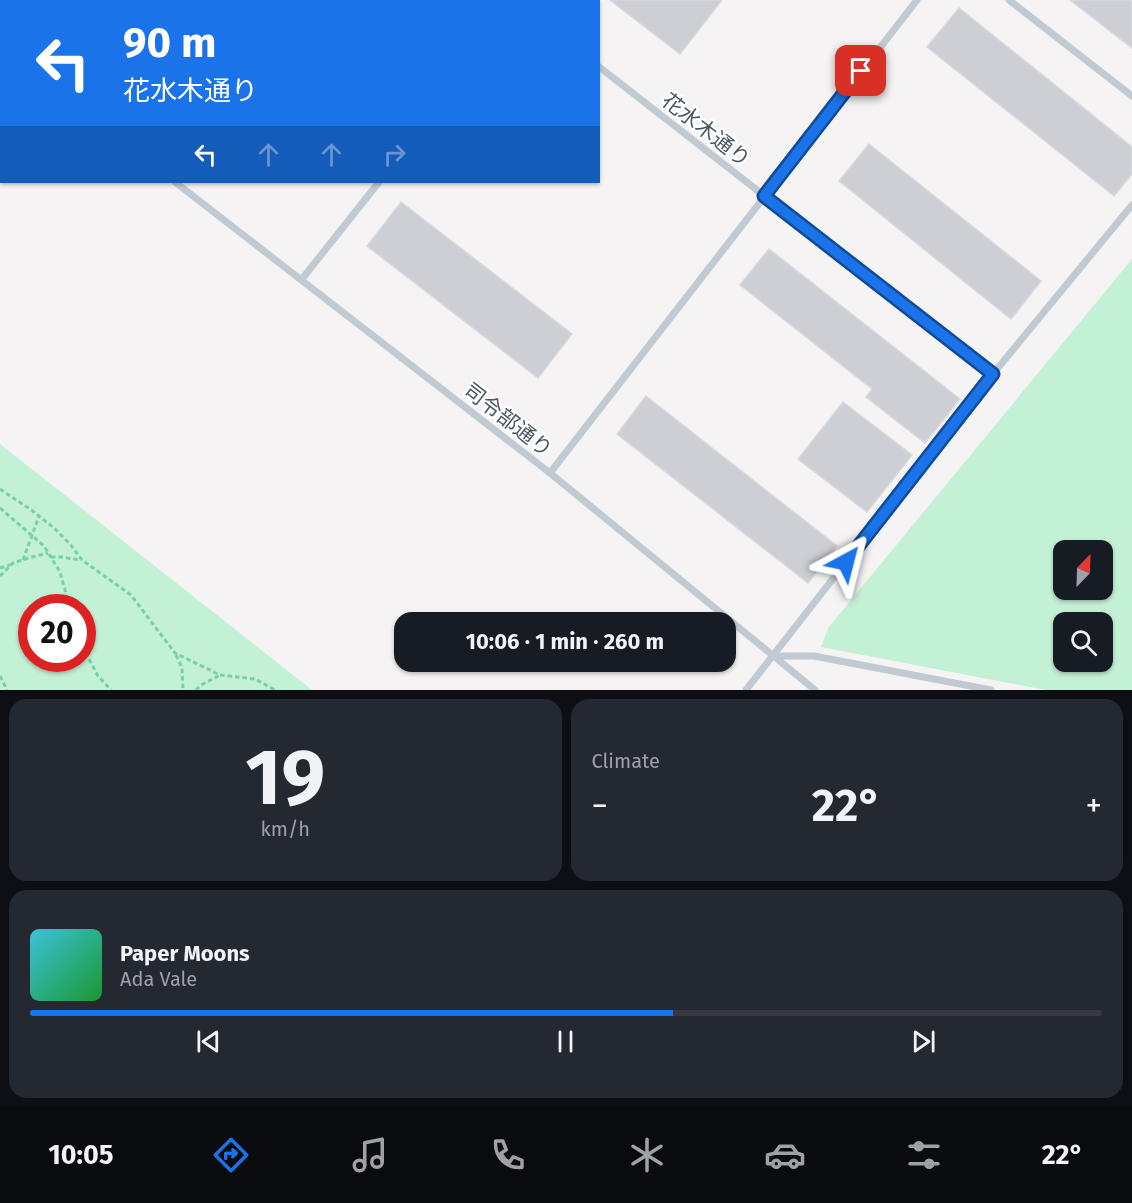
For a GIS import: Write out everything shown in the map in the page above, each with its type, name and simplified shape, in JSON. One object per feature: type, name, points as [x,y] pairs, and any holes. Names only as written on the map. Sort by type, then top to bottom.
[{"type":"lane","points":[[550,473],[917,0]]},
{"type":"lane","points":[[1009,0],[1132,96]]},
{"type":"lane","name":"花水木通り","points":[[600,68],[993,374]]},
{"type":"lane","name":"司令部通り","points":[[176,183],[550,473],[815,690]]},
{"type":"lane","points":[[302,279],[378,183]]},
{"type":"lane","points":[[746,690],[993,374],[1132,205]]},
{"type":"lane","points":[[773,656],[814,656],[991,690]]},
{"type":"path","points":[[0,489],[39,516],[70,544],[82,560],[131,595],[175,653],[182,668],[183,690]]},
{"type":"path","points":[[0,508],[44,546],[60,572],[66,594]]},
{"type":"path","points":[[23,560],[39,516]]},
{"type":"path","points":[[0,568],[48,553]]},
{"type":"path","points":[[51,558],[82,560]]},
{"type":"path","points":[[0,576],[13,563]]},
{"type":"path","points":[[175,653],[220,675],[255,679],[275,690]]},
{"type":"path","points":[[96,672],[111,690]]},
{"type":"path","points":[[196,690],[220,675]]},
{"type":"path","points":[[0,676],[7,690]]},
{"type":"green space","points":[[1132,259],[1132,690],[1046,690],[821,647],[828,628]]},
{"type":"green space","points":[[0,444],[312,690],[0,690]]},
{"type":"building","points":[[610,0],[722,0],[680,54]]},
{"type":"building","points":[[1070,0],[1132,0],[1132,48]]},
{"type":"building","points":[[959,8],[1132,147],[1132,174],[1114,196],[927,47]]},
{"type":"building","points":[[869,144],[1041,281],[1011,319],[839,181]]},
{"type":"building","points":[[401,202],[572,334],[538,378],[367,246]]},
{"type":"building","points":[[769,249],[960,399],[925,443],[866,397],[872,389],[740,285]]},
{"type":"building","points":[[646,396],[837,546],[808,583],[617,434]]},
{"type":"building","points":[[843,402],[912,455],[867,512],[798,459]]},
{"type":"route","points":[[846,562],[993,374],[764,196],[861,71]]}]
